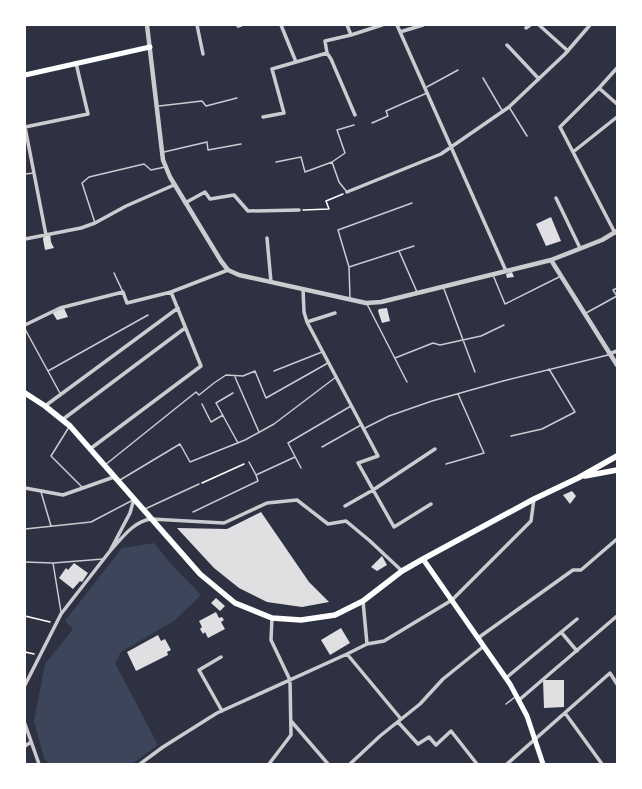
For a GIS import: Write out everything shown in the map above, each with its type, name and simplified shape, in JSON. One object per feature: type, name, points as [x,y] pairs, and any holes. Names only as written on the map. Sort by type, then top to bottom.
[{"type":"main road","points":[[25,75],[150,47]]},
{"type":"main road","points":[[25,393],[45,406],[70,426],[200,574],[235,603],[272,618],[301,620],[334,615],[363,600],[423,558],[534,499],[578,478],[617,456]]},
{"type":"main road","points":[[578,478],[617,470]]},
{"type":"main road","points":[[423,558],[506,678],[518,698],[527,716],[543,764]]},
{"type":"street","points":[[147,25],[162,152],[166,167],[174,185],[228,270],[239,275],[366,303],[381,302],[551,260],[602,240],[616,232],[560,127],[599,88],[616,74],[617,68]]},
{"type":"street","points":[[197,25],[203,54]]},
{"type":"street","points":[[281,25],[296,62]]},
{"type":"street","points":[[347,25],[351,35]]},
{"type":"street","points":[[355,114],[327,53],[325,41],[351,35],[382,25]]},
{"type":"street","points":[[397,25],[506,271]]},
{"type":"street","points":[[400,32],[424,25]]},
{"type":"street","points":[[526,28],[530,25]]},
{"type":"street","points":[[540,25],[566,53]]},
{"type":"street","points":[[347,192],[441,154],[451,148],[509,107],[566,53],[590,25]]},
{"type":"street","points":[[507,45],[539,79]]},
{"type":"street","points":[[263,117],[284,113],[272,69],[327,53]]},
{"type":"street","points":[[46,235],[34,173],[26,143],[25,127],[88,114],[76,63]]},
{"type":"street","points":[[599,88],[617,104]]},
{"type":"street","points":[[573,152],[617,117]]},
{"type":"street","points":[[25,239],[81,228],[95,223],[126,206],[174,185]]},
{"type":"street","points":[[186,203],[206,192],[210,199],[234,195],[248,211],[299,210]]},
{"type":"street","points":[[556,198],[580,248]]},
{"type":"street","points":[[267,238],[271,282]]},
{"type":"street","points":[[551,260],[617,364]]},
{"type":"street","points":[[25,325],[60,308],[123,292],[127,303],[171,292],[228,270]]},
{"type":"street","points":[[303,289],[304,312],[307,322],[378,456],[358,463],[394,527],[431,504]]},
{"type":"street","points":[[90,449],[201,366],[171,292]]},
{"type":"street","points":[[45,406],[178,308]]},
{"type":"street","points":[[307,322],[335,313]]},
{"type":"street","points":[[62,420],[185,328]]},
{"type":"street","points":[[610,354],[617,351]]},
{"type":"street","points":[[345,506],[373,490],[435,449]]},
{"type":"street","points":[[25,488],[63,495],[116,479]]},
{"type":"street","points":[[110,551],[130,513],[134,499]]},
{"type":"street","points":[[140,764],[163,747],[222,711],[367,644],[384,641],[452,600],[531,521],[534,499]]},
{"type":"street","points":[[25,685],[61,614],[110,551],[134,526],[142,520],[151,519],[224,524],[267,503],[296,500],[328,524],[346,521],[370,541],[402,572]]},
{"type":"street","points":[[478,638],[573,570],[581,570],[617,540]]},
{"type":"street","points":[[363,600],[367,644]]},
{"type":"street","points":[[518,698],[577,651],[617,616]]},
{"type":"street","points":[[269,764],[291,735],[290,680],[271,640],[272,618]]},
{"type":"street","points":[[506,678],[577,619]]},
{"type":"street","points":[[562,632],[577,651]]},
{"type":"street","points":[[350,764],[380,736],[420,704],[443,679],[484,646]]},
{"type":"street","points":[[348,654],[418,744],[429,737],[436,745],[451,731],[477,764]]},
{"type":"street","points":[[221,657],[199,670],[222,711]]},
{"type":"street","points":[[507,764],[610,673],[617,684]]},
{"type":"street","points":[[566,713],[602,764]]},
{"type":"street","points":[[291,720],[328,764]]},
{"type":"street","points":[[25,724],[39,764]]},
{"type":"street","points":[[25,746],[31,742]]},
{"type":"lane","points":[[425,88],[458,70]]},
{"type":"lane","points":[[483,78],[503,112]]},
{"type":"lane","points":[[372,123],[388,116],[386,111],[427,93]]},
{"type":"lane","points":[[157,106],[202,101],[206,106],[237,98]]},
{"type":"lane","points":[[509,107],[527,136]]},
{"type":"lane","points":[[276,162],[301,157],[305,172],[332,162],[345,153],[337,130],[354,125]]},
{"type":"lane","points":[[162,152],[207,142],[208,150],[241,144]]},
{"type":"lane","points":[[332,162],[339,182],[347,192]]},
{"type":"lane","points":[[95,223],[82,184],[90,176],[144,164],[151,170],[166,167]]},
{"type":"lane","points":[[25,174],[34,173]]},
{"type":"lane","points":[[350,299],[349,267],[338,230],[412,203]]},
{"type":"lane","points":[[349,267],[414,246]]},
{"type":"lane","points":[[398,251],[418,293]]},
{"type":"lane","points":[[114,273],[123,292]]},
{"type":"lane","points":[[493,274],[505,304],[561,276]]},
{"type":"lane","points":[[444,287],[475,372]]},
{"type":"lane","points":[[584,314],[617,296],[613,290],[617,288]]},
{"type":"lane","points":[[366,303],[407,382]]},
{"type":"lane","points":[[48,371],[148,315]]},
{"type":"lane","points":[[395,358],[433,343],[440,345],[481,336],[504,325]]},
{"type":"lane","points":[[25,329],[61,395]]},
{"type":"lane","points":[[274,371],[322,352]]},
{"type":"lane","points":[[364,429],[389,416],[432,401],[610,354]]},
{"type":"lane","points":[[104,465],[196,392],[199,395],[226,375],[235,377],[243,376],[255,371],[266,398],[328,363]]},
{"type":"lane","points":[[511,436],[542,429],[575,412],[549,369]]},
{"type":"lane","points":[[235,377],[259,432]]},
{"type":"lane","points":[[116,479],[180,444],[190,462],[238,443],[274,424],[336,377]]},
{"type":"lane","points":[[233,393],[216,403],[238,443]]},
{"type":"lane","points":[[446,464],[484,453],[458,394]]},
{"type":"lane","points":[[202,404],[211,422],[223,415]]},
{"type":"lane","points":[[301,468],[288,443],[351,406]]},
{"type":"lane","points":[[322,447],[361,425]]},
{"type":"lane","points":[[70,426],[50,456],[83,488]]},
{"type":"lane","points":[[256,475],[295,456]]},
{"type":"lane","points":[[193,512],[258,481],[249,462]]},
{"type":"lane","points":[[143,510],[198,484]]},
{"type":"lane","points":[[41,491],[51,526]]},
{"type":"lane","points":[[25,530],[92,522],[134,499]]},
{"type":"lane","points":[[25,562],[54,563],[104,559]]},
{"type":"lane","points":[[54,563],[61,614]]},
{"type":"lane","points":[[506,704],[518,698]]},
{"type":"path","points":[[299,210],[329,209],[326,201],[347,192]]},
{"type":"path","points":[[198,484],[249,462]]},
{"type":"path","points":[[25,616],[56,623]]},
{"type":"path","points":[[25,652],[40,655]]},
{"type":"shaded area","points":[[154,543],[172,565],[201,595],[174,621],[121,652],[115,663],[158,745],[132,764],[49,764],[44,758],[34,721],[45,664],[73,629],[65,621],[122,548]]},
{"type":"building","points":[[551,217],[561,241],[546,246],[536,224]]},
{"type":"building","points":[[50,233],[51,242],[54,248],[45,250],[43,239],[44,236]]},
{"type":"building","points":[[512,272],[514,277],[507,278],[506,274]]},
{"type":"building","points":[[64,308],[68,317],[57,320],[52,312]]},
{"type":"building","points":[[387,308],[390,321],[382,323],[378,311],[379,309]]},
{"type":"building","points":[[572,491],[576,496],[570,504],[563,495]]},
{"type":"building","points":[[261,512],[309,582],[329,602],[302,607],[267,602],[239,588],[214,568],[177,528],[227,529]]},
{"type":"building","points":[[382,556],[387,565],[377,571],[371,567]]},
{"type":"building","points":[[74,563],[88,573],[82,582],[80,581],[73,589],[59,578],[66,568],[68,570]]},
{"type":"building","points":[[216,598],[225,606],[220,611],[211,603]]},
{"type":"building","points":[[216,612],[219,618],[222,617],[224,620],[221,622],[225,629],[208,638],[205,632],[203,634],[200,629],[202,627],[199,621]]},
{"type":"building","points":[[341,628],[350,643],[330,655],[321,640]]},
{"type":"building","points":[[158,635],[161,641],[165,639],[171,650],[167,652],[168,655],[136,671],[127,652]]},
{"type":"building","points":[[543,680],[564,680],[564,707],[544,708]]}]
